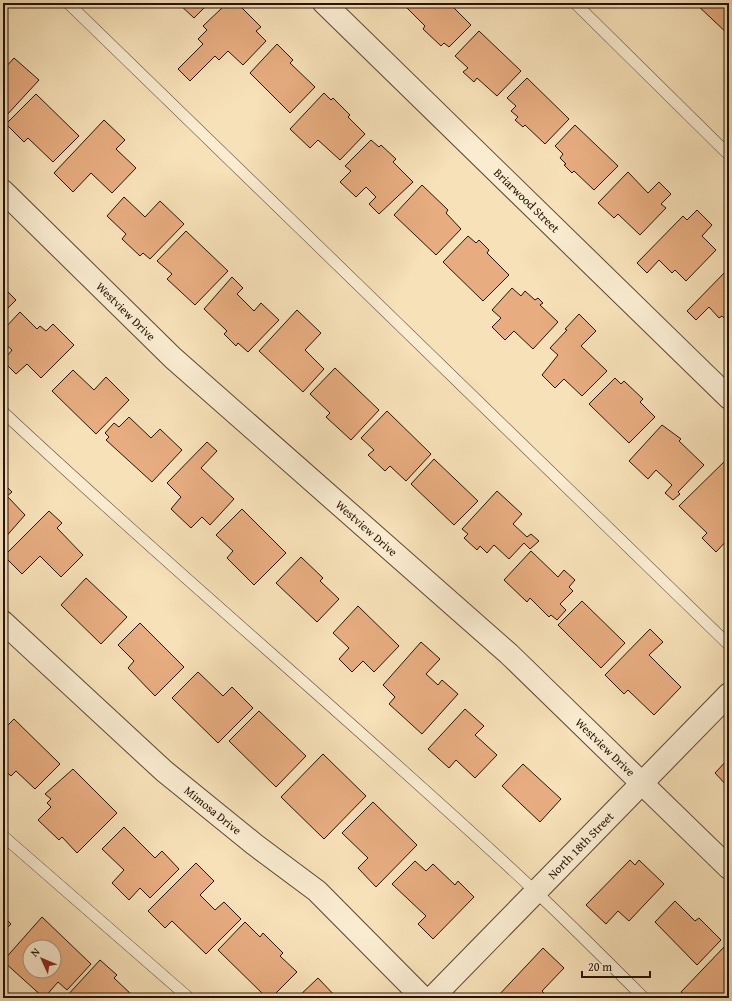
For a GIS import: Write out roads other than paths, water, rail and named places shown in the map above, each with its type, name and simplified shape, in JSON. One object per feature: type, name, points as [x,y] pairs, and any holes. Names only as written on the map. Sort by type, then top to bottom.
[{"type":"street","name":"Briarwood Street","points":[[324,3],[729,398]]},
{"type":"street","name":"Westview Drive","points":[[3,191],[173,358],[509,654],[729,868]]},
{"type":"street","name":"Mimosa Drive","points":[[3,622],[164,771],[254,844],[317,891],[423,998]]},
{"type":"street","name":"North 18th Street","points":[[432,998],[729,694]]},
{"type":"lane","points":[[68,3],[729,645]]},
{"type":"lane","points":[[575,3],[729,155]]},
{"type":"lane","points":[[3,412],[73,477],[340,714],[536,892],[644,998]]},
{"type":"lane","points":[[3,836],[189,998]]}]
